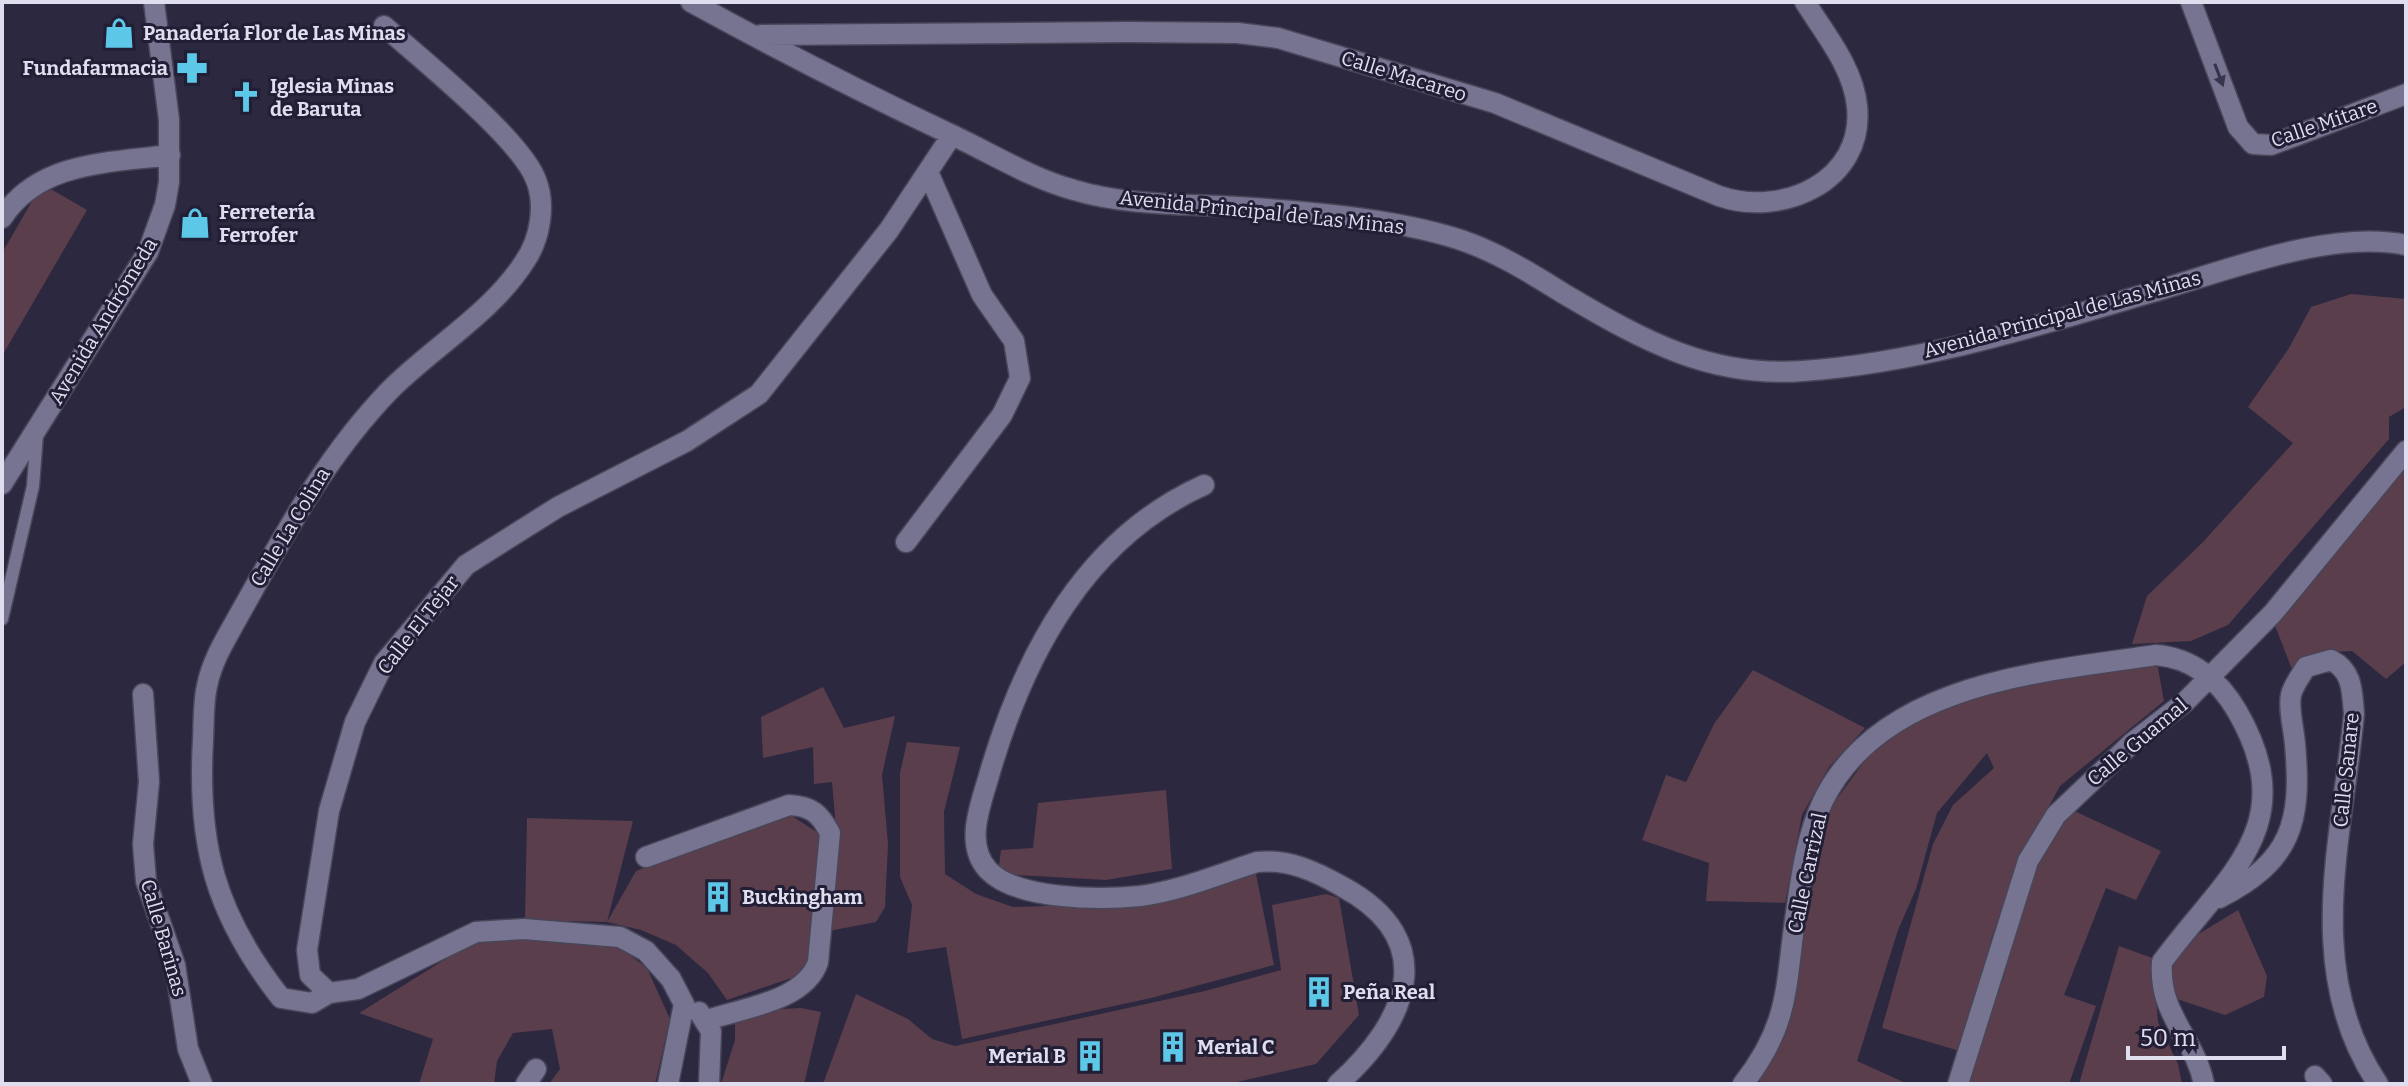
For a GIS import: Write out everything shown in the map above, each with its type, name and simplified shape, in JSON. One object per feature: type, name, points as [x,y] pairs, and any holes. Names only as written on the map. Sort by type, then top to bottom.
[{"type":"street","name":"Avenida Andrómeda","points":[[2,484],[148,252],[165,205],[170,155],[154,2]]},
{"type":"street","name":"Avenida Principal de Las Minas","points":[[691,2],[1006,163],[1076,191],[1180,204],[1270,209],[1419,229],[1458,239],[1497,253],[1586,307],[1669,349],[1711,366],[1758,373],[1865,364],[1991,337],[2313,249],[2387,241],[2406,245]]},
{"type":"street","name":"Calle Macareo","points":[[757,35],[1128,32],[1238,33],[1278,38],[1495,103],[1624,153],[1719,196],[1743,204],[1765,205],[1782,202],[1822,183],[1853,146],[1858,126],[1857,104],[1845,65],[1805,2]]},
{"type":"street","name":"Calle Mitare","points":[[2191,2],[2238,127],[2253,144],[2271,145],[2406,94]]},
{"type":"street","name":"Calle La Colina","points":[[329,993],[312,1003],[281,998],[253,963],[216,885],[204,841],[201,769],[206,687],[230,630],[313,484],[391,389],[498,295],[526,261],[540,222],[536,180],[520,156],[468,102],[384,26]]},
{"type":"street","name":"Calle El Tejar","points":[[329,993],[310,975],[307,950],[329,811],[355,722],[384,663],[466,565],[558,507],[687,441],[759,394],[889,230],[952,135]]},
{"type":"street","points":[[2,218],[11,204],[55,173],[170,155]]},
{"type":"street","points":[[906,542],[1002,415],[1020,378],[1014,341],[982,295],[928,172]]},
{"type":"street","name":"Calle Guamal","points":[[1958,1084],[2013,903],[2028,861],[2041,837],[2078,793],[2209,677],[2273,613],[2406,451]]},
{"type":"street","points":[[1204,485],[1167,501],[1126,535],[1080,583],[1054,621],[1013,699],[980,802],[977,851],[990,873],[1004,882],[1034,892],[1141,895],[1257,862],[1276,860],[1294,863],[1358,895],[1374,908],[1397,938],[1406,958],[1406,981],[1393,1013],[1360,1060],[1338,1084]]},
{"type":"street","name":"Calle Carrizal","points":[[1743,1084],[1768,1049],[1783,1013],[1796,909],[1817,816],[1833,785],[1878,736],[1921,710],[1971,689],[2009,679],[2156,655],[2178,657],[2209,677],[2230,699],[2249,732],[2262,773],[2263,793],[2261,817],[2251,842],[2237,870],[2215,901]]},
{"type":"street","name":"Calle Sanare","points":[[2215,901],[2250,883],[2287,838],[2295,819],[2299,785],[2290,695],[2306,667],[2331,660],[2343,666],[2352,687],[2354,714],[2333,894],[2332,954],[2346,1023],[2365,1065],[2378,1084]]},
{"type":"street","name":"Calle Barinas","points":[[143,694],[149,782],[143,844],[146,881],[175,965],[188,1049],[202,1084]]},
{"type":"street","points":[[646,857],[789,805],[804,806],[820,815],[830,833],[818,962],[813,978],[798,989],[707,1020]]},
{"type":"street","points":[[2204,1084],[2198,1064],[2170,1013],[2161,978],[2162,962],[2192,921],[2215,901]]},
{"type":"street","points":[[329,993],[358,989],[476,932],[524,929],[620,937],[646,951],[671,979],[684,1004],[707,1020],[713,1053],[709,1084]]},
{"type":"street","points":[[668,1084],[684,1004]]},
{"type":"lane","points":[[2,619],[33,486],[38,429]]},
{"type":"building","points":[[42,184],[87,210],[2,356],[2,253]]},
{"type":"building","points":[[2351,294],[2406,299],[2406,407],[2389,417],[2389,439],[2228,625],[2191,641],[2132,644],[2147,596],[2202,543],[2293,443],[2248,407],[2289,348],[2311,307]]},
{"type":"building","points":[[2406,465],[2406,662],[2386,679],[2352,651],[2333,652],[2293,672],[2274,623]]},
{"type":"building","points":[[2157,663],[2164,701],[2060,786],[2017,865],[1991,940],[1963,1052],[1882,1028],[1933,844],[1953,805],[1994,768],[1987,753],[1937,813],[1916,889],[1898,930],[1857,1061],[1908,1084],[1764,1084],[1758,1080],[1784,1038],[1805,920],[1831,807],[1869,755],[1916,719],[1965,699],[2038,680]]},
{"type":"building","points":[[1753,670],[1865,728],[1829,767],[1802,815],[1785,903],[1706,901],[1709,863],[1642,840],[1666,775],[1686,782],[1714,724]]},
{"type":"building","points":[[823,687],[844,728],[895,716],[882,775],[888,844],[885,907],[876,922],[829,931],[838,851],[832,782],[814,784],[813,747],[763,758],[761,717]]},
{"type":"building","points":[[907,742],[960,747],[944,812],[945,874],[976,894],[1013,907],[1135,903],[1255,869],[1274,965],[1151,998],[962,1039],[946,947],[907,953],[912,905],[900,877],[900,773]]},
{"type":"building","points":[[1166,790],[1172,869],[1106,880],[998,874],[1001,850],[1033,848],[1038,803]]},
{"type":"building","points":[[2072,810],[2161,851],[2136,900],[2106,888],[2064,995],[2096,1006],[2069,1084],[1967,1084],[2002,982],[2037,862]]},
{"type":"building","name":"Buckingham","points":[[784,811],[823,836],[806,973],[727,1000],[708,973],[676,945],[641,930],[607,922],[636,871]]},
{"type":"building","points":[[527,818],[633,821],[607,922],[525,920]]},
{"type":"building","points":[[1326,894],[1339,898],[1359,1015],[1316,1064],[1228,1084],[823,1084],[856,994],[908,1019],[932,1039],[955,1046],[1205,991],[1281,970],[1272,905]]},
{"type":"building","points":[[2238,910],[2267,976],[2264,997],[2225,1015],[2177,999],[2169,974],[2187,941]]},
{"type":"building","points":[[496,936],[619,947],[647,968],[670,1019],[655,1084],[549,1084],[560,1069],[552,1029],[513,1033],[497,1061],[494,1084],[419,1084],[433,1039],[359,1013],[473,942]]},
{"type":"building","points":[[2119,946],[2158,960],[2155,986],[2158,1022],[2178,1064],[2182,1084],[2079,1084]]},
{"type":"building","points":[[801,1008],[821,1012],[804,1084],[721,1084],[735,1040],[735,1017],[760,1010]]},
{"type":"place","name":"Panadería Flor de Las Minas","points":[[119,33]]},
{"type":"place","name":"Fundafarmacia","points":[[192,68]]},
{"type":"place","name":"Iglesia Minas de Baruta","points":[[246,97]]},
{"type":"place","name":"Ferretería Ferrofer","points":[[195,223]]},
{"type":"place","name":"Buckingham","points":[[718,897]]},
{"type":"place","name":"Peña Real","points":[[1319,992]]},
{"type":"place","name":"Merial C","points":[[1173,1047]]},
{"type":"place","name":"Merial B","points":[[1090,1056]]}]
